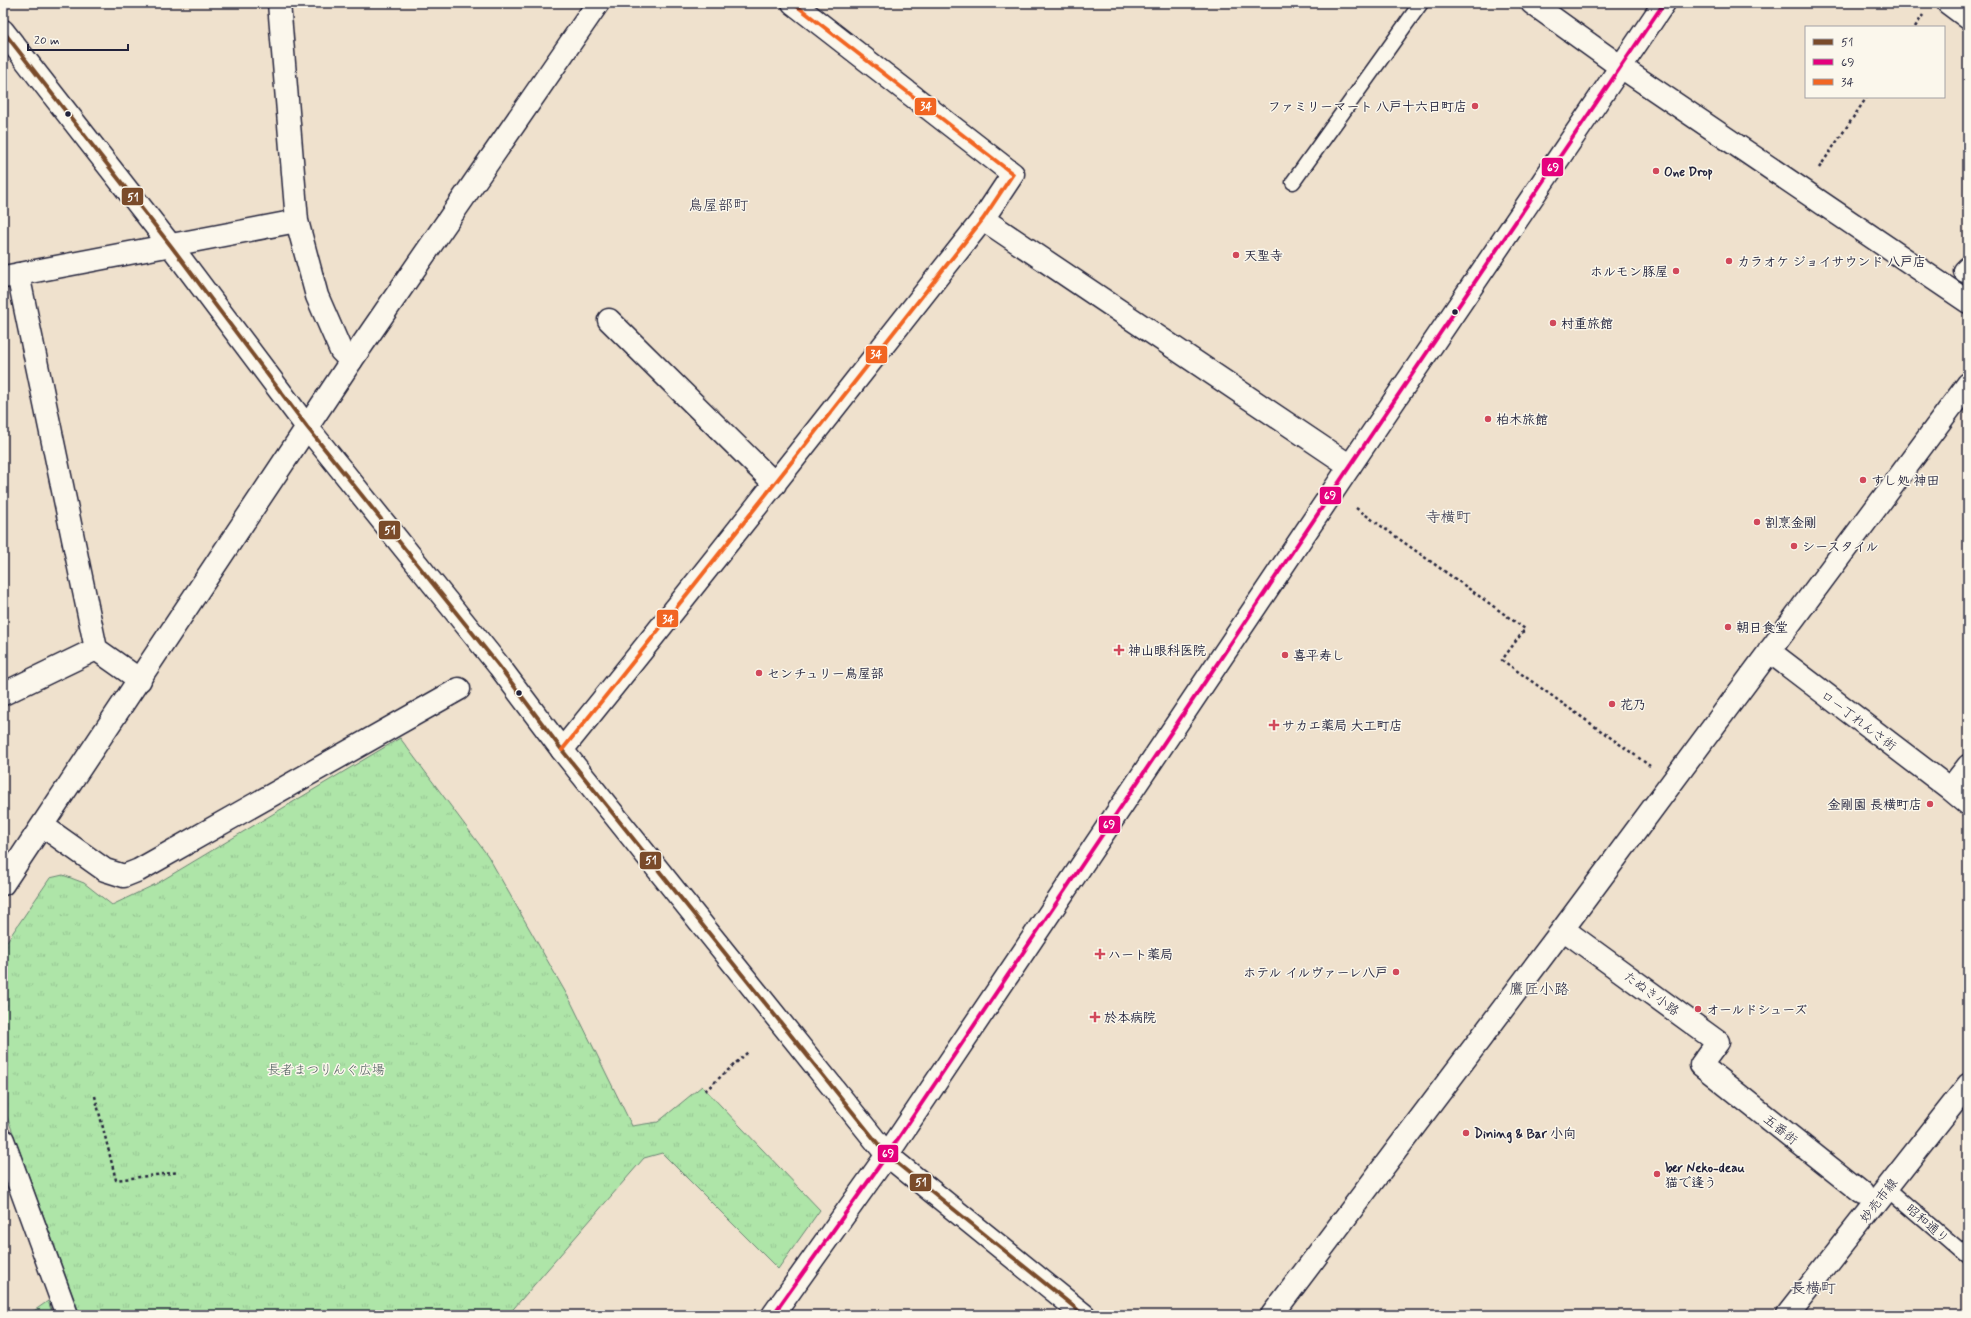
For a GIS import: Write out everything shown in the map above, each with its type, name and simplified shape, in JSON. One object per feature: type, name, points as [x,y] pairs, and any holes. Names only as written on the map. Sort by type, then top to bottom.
[{"type":"street","points":[[279,3],[297,221],[318,296],[341,351],[351,362]]},
{"type":"street","points":[[3,884],[307,427],[598,3]]},
{"type":"street","points":[[562,750],[685,599],[983,218],[1013,174],[793,3]]},
{"type":"street","points":[[1532,3],[1621,67],[1968,302]]},
{"type":"street","points":[[773,1315],[887,1155],[1350,466],[1664,3]]},
{"type":"street","points":[[1948,3],[1968,18]]},
{"type":"street","points":[[3,31],[171,246],[307,427],[499,666],[562,750],[887,1155],[1084,1315]]},
{"type":"street","points":[[983,218],[1350,466]]},
{"type":"street","points":[[140,680],[96,649],[10,276],[297,221]]},
{"type":"street","points":[[609,320],[775,484]]},
{"type":"street","points":[[1272,1315],[1563,928],[1968,384]]},
{"type":"street","points":[[3,694],[96,649]]},
{"type":"street","name":"ロー丁れんさ街","points":[[1769,651],[1968,804]]},
{"type":"street","points":[[43,826],[105,870],[124,876],[146,866],[459,689]]},
{"type":"street","points":[[1950,789],[1968,766]]},
{"type":"street","name":"たぬき小路","points":[[1563,928],[1718,1042],[1701,1065]]},
{"type":"street","name":"五番街","points":[[1701,1065],[1862,1193]]},
{"type":"street","name":"妙売市線","points":[[1787,1315],[1968,1085]]},
{"type":"street","points":[[3,1140],[68,1315]]},
{"type":"lane","points":[[1293,182],[1421,3]]},
{"type":"lane","name":"昭和通り","points":[[1888,1188],[1968,1257]]},
{"type":"path","points":[[1818,169],[1866,98]]},
{"type":"path","points":[[1352,505],[1525,629],[1502,660],[1672,782]]},
{"type":"path","points":[[705,1090],[748,1052]]},
{"type":"path","points":[[95,1096],[116,1180],[179,1172]]},
{"type":"green space","name":"長者まつりんぐ広場","points":[[400,738],[488,856],[571,1002],[632,1126],[658,1122],[702,1086],[820,1210],[778,1269],[662,1153],[644,1158],[508,1315],[80,1315],[3,1106],[3,947],[50,878],[63,875],[84,883],[112,905],[156,884]]},
{"type":"green space","points":[[48,1301],[53,1315],[28,1315]]},
{"type":"transit line","name":"34","points":[[562,750],[983,219],[1013,174],[793,3]]},
{"type":"transit line","name":"69","points":[[773,1315],[887,1155],[1350,466],[1664,3]]},
{"type":"transit line","name":"51","points":[[3,31],[171,246],[307,427],[499,666],[562,750],[887,1155],[1084,1315]]},
{"type":"place","name":"ファミリーマート 八戸十六日町店","points":[[1475,106]]},
{"type":"place","name":"One Drop","points":[[1656,171]]},
{"type":"place","name":"天聖寺","points":[[1236,255]]},
{"type":"place","name":"カラオケ ジョイサウンド 八戸店","points":[[1729,261]]},
{"type":"place","name":"ホルモン豚屋","points":[[1676,271]]},
{"type":"place","name":"村重旅館","points":[[1553,323]]},
{"type":"place","name":"柏木旅館","points":[[1488,419]]},
{"type":"place","name":"すし処 神田","points":[[1863,480]]},
{"type":"place","name":"割烹金剛","points":[[1757,522]]},
{"type":"place","name":"シースタイル","points":[[1794,546]]},
{"type":"place","name":"朝日食堂","points":[[1728,627]]},
{"type":"place","name":"神山眼科医院","points":[[1119,650]]},
{"type":"place","name":"喜平寿し","points":[[1285,655]]},
{"type":"place","name":"センチュリー鳥屋部","points":[[759,673]]},
{"type":"place","name":"花乃","points":[[1612,704]]},
{"type":"place","name":"サカエ薬局 大工町店","points":[[1274,725]]},
{"type":"place","name":"金剛園 長横町店","points":[[1930,804]]},
{"type":"place","name":"ハート薬局","points":[[1100,954]]},
{"type":"place","name":"ホテル イルヴァーレ八戸","points":[[1396,972]]},
{"type":"place","name":"オールドシューズ","points":[[1698,1009]]},
{"type":"place","name":"於本病院","points":[[1095,1017]]},
{"type":"place","name":"Dining & Bar 小向","points":[[1466,1133]]},
{"type":"place","name":"ber Neko-deau 猫で逢う","points":[[1657,1174]]},
{"type":"district","name":"鳥屋部町","points":[[718,205]]},
{"type":"district","name":"寺横町","points":[[1448,517]]},
{"type":"district","name":"鷹匠小路","points":[[1539,989]]},
{"type":"district","name":"長横町","points":[[1813,1288]]}]
